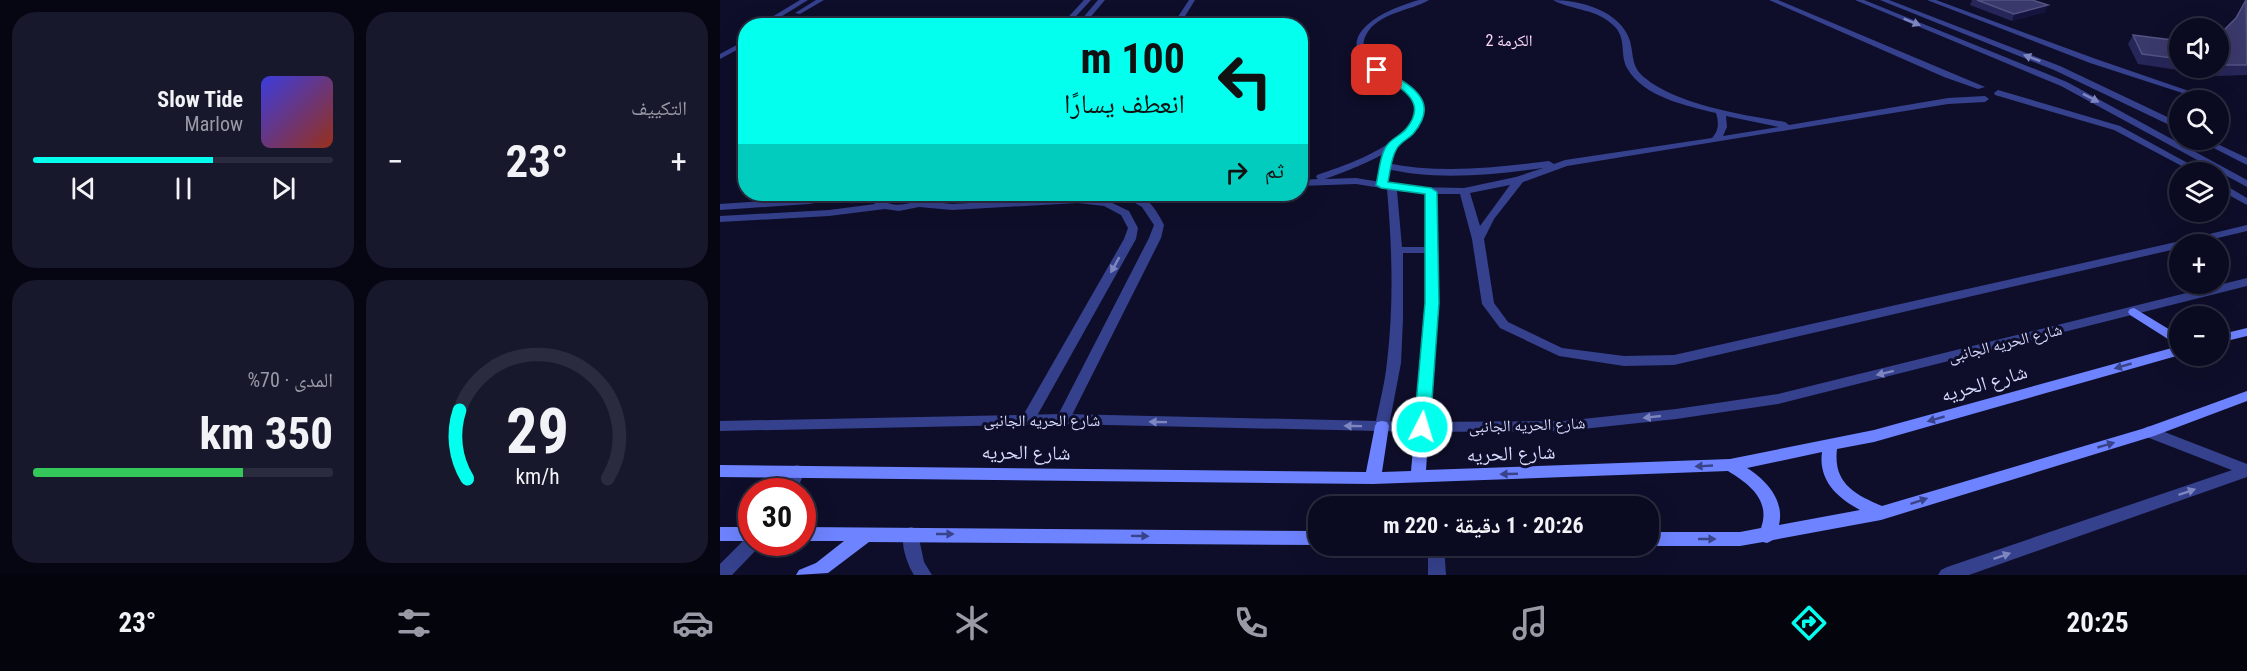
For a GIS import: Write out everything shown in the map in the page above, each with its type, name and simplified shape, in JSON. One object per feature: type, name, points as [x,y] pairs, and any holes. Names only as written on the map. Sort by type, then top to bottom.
[{"type":"main road","points":[[2134,312],[2169,335]]},
{"type":"main road","points":[[2229,336],[2247,332]]},
{"type":"main road","name":"شارع الحريه","points":[[720,471],[1373,478],[1649,470],[1730,465],[1874,436],[2169,353]]},
{"type":"main road","points":[[1659,539],[1740,539],[1767,536],[1881,513],[2149,432],[2247,396]]},
{"type":"main road","points":[[1373,478],[1382,426]]},
{"type":"main road","points":[[1418,477],[1422,427]]},
{"type":"main road","points":[[1830,446],[1826,463],[1834,483],[1854,501],[1881,513]]},
{"type":"main road","points":[[1730,465],[1752,477],[1767,496],[1772,517],[1767,536]]},
{"type":"main road","points":[[720,534],[738,534]]},
{"type":"main road","points":[[816,534],[1308,538]]},
{"type":"main road","points":[[805,575],[822,568],[866,534]]},
{"type":"street","points":[[773,18],[805,0]]},
{"type":"street","points":[[790,18],[821,0]]},
{"type":"street","points":[[1071,18],[1089,0]]},
{"type":"street","points":[[1086,18],[1102,0]]},
{"type":"street","points":[[1180,18],[1192,0]]},
{"type":"street","points":[[1308,181],[1366,160],[1391,147],[1409,132],[1419,117],[1419,104],[1413,92],[1377,70],[1366,60],[1360,49],[1361,38],[1368,26],[1382,16],[1426,0]]},
{"type":"street","points":[[1556,0],[1591,10],[1611,21],[1624,34],[1626,59],[1632,70],[1644,82],[1658,90],[1690,103],[1720,111],[1796,126]]},
{"type":"street","points":[[1772,0],[1980,87],[1993,97]]},
{"type":"street","points":[[1858,0],[2064,84],[2247,184]]},
{"type":"street","points":[[1883,0],[2057,68],[2169,122]]},
{"type":"street","points":[[1930,0],[2093,61],[2181,90]]},
{"type":"street","points":[[720,48],[738,42]]},
{"type":"street","points":[[720,57],[738,44]]},
{"type":"street","points":[[1947,75],[1969,91],[2047,108],[2117,128],[2180,162]]},
{"type":"street","points":[[1948,101],[1980,87]]},
{"type":"street","points":[[1386,166],[1424,173],[1484,172],[1565,163],[1948,101],[1993,97]]},
{"type":"street","points":[[1714,140],[1722,131],[1724,121],[1720,111]]},
{"type":"street","points":[[1382,426],[1394,364],[1398,302],[1398,250],[1387,186],[1386,166],[1391,147]]},
{"type":"street","points":[[2223,150],[2247,162]]},
{"type":"street","points":[[1308,183],[1339,181],[1431,192],[1464,191],[1519,180],[1565,163]]},
{"type":"street","points":[[1484,172],[1490,186]]},
{"type":"street","points":[[1478,240],[1489,218],[1519,180]]},
{"type":"street","points":[[1464,191],[1478,240],[1488,304],[1504,325],[1559,352],[1624,361],[1674,360],[2169,248]]},
{"type":"street","points":[[2229,191],[2247,202]]},
{"type":"street","points":[[1422,427],[1432,303],[1431,192]]},
{"type":"street","points":[[720,207],[808,201]]},
{"type":"street","points":[[878,201],[885,206]]},
{"type":"street","points":[[918,204],[925,201]]},
{"type":"street","points":[[720,219],[918,204],[952,207],[1060,201]]},
{"type":"street","points":[[1028,419],[1130,239],[1133,228],[1125,213],[1106,203],[1087,201]]},
{"type":"street","points":[[1063,419],[1155,238],[1159,225],[1152,210],[1142,201]]},
{"type":"street","points":[[2223,234],[2247,228]]},
{"type":"street","points":[[1130,239],[1155,238]]},
{"type":"street","points":[[1398,250],[1432,250]]},
{"type":"street","name":"شارع الحريه الجانبى","points":[[720,426],[1028,419],[1422,427],[1564,426],[1676,414],[1778,399],[2247,282]]},
{"type":"street","points":[[2149,432],[2247,470]]},
{"type":"street","points":[[1947,575],[2247,470]]},
{"type":"street","points":[[794,478],[797,471]]},
{"type":"street","points":[[910,534],[916,564],[923,575]]},
{"type":"street","points":[[721,575],[739,556]]},
{"type":"street","points":[[1436,556],[1437,575]]},
{"type":"building","points":[[1977,0],[2032,0],[2048,5],[2014,14]]},
{"type":"building","points":[[2246,0],[2247,65],[2229,65],[2229,25],[2236,18]]},
{"type":"building","points":[[2133,35],[2169,40],[2169,58],[2142,54]]},
{"type":"district","name":"الكرمة 2","points":[[1509,40]]},
{"type":"route","points":[[1377,70],[1413,92],[1419,104],[1419,117],[1409,132],[1391,147],[1381,185],[1431,192],[1432,303],[1422,427]]}]
